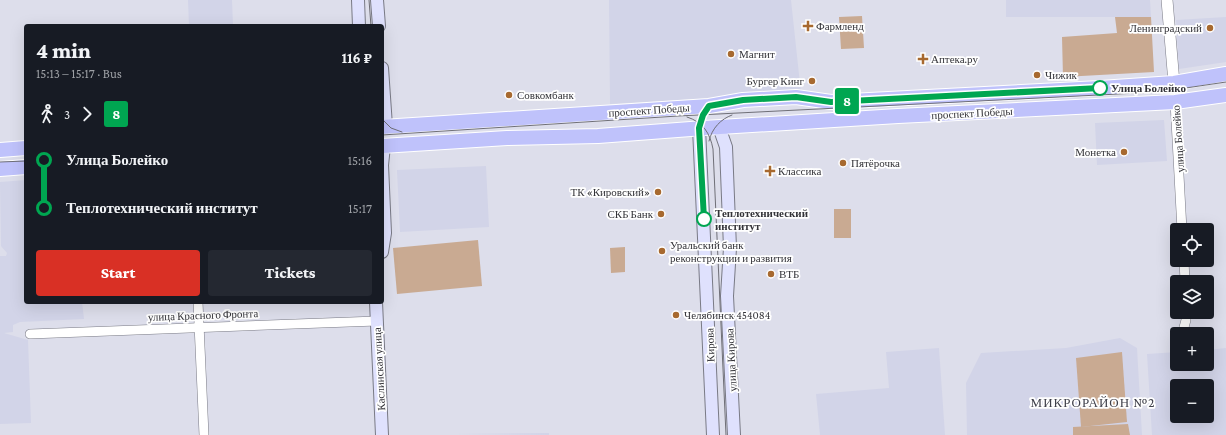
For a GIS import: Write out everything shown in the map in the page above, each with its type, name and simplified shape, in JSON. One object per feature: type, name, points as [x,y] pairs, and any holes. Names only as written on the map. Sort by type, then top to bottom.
[{"type":"main road","points":[[358,0],[359,24]]},
{"type":"main road","points":[[377,0],[379,24]]},
{"type":"main road","name":"проспект Победы","points":[[384,126],[709,106],[743,100],[796,97],[831,102],[1061,91],[1174,83],[1226,74]]},
{"type":"main road","name":"улица Болейко","points":[[1174,83],[1175,102]]},
{"type":"main road","name":"проспект Победы","points":[[384,146],[507,138],[598,136],[699,128],[898,116],[1175,102],[1226,95]]},
{"type":"main road","points":[[699,128],[703,115],[709,106]]},
{"type":"main road","name":"улица Кирова","points":[[709,106],[719,127],[727,154],[730,248],[728,296],[734,435]]},
{"type":"main road","name":"Кирова","points":[[699,128],[705,232],[713,435]]},
{"type":"main road","points":[[0,150],[24,148]]},
{"type":"main road","points":[[0,169],[24,167]]},
{"type":"main road","points":[[384,210],[384,239]]},
{"type":"main road","name":"Каслинская улица","points":[[376,304],[382,435]]},
{"type":"street","name":"улица Болейко","points":[[1167,0],[1174,83]]},
{"type":"street","name":"улица Болейко","points":[[1175,102],[1182,223]]},
{"type":"street","points":[[198,304],[204,435]]},
{"type":"street","name":"улица Красного Фронта","points":[[30,334],[377,321]]},
{"type":"shaded area","points":[[188,0],[232,0],[233,24],[189,24]]},
{"type":"shaded area","points":[[609,0],[791,0],[801,93],[610,104]]},
{"type":"shaded area","points":[[1006,0],[1150,0],[1151,17],[1006,17]]},
{"type":"shaded area","points":[[862,16],[864,48],[841,49],[839,17]]},
{"type":"shaded area","points":[[1115,17],[1151,17],[1154,72],[1063,77],[1062,37],[1117,33]]},
{"type":"shaded area","points":[[1226,17],[1226,62],[1179,69],[1176,20]]},
{"type":"shaded area","points":[[1164,120],[1167,161],[1097,165],[1095,123]]},
{"type":"shaded area","points":[[486,166],[489,227],[400,232],[397,170]]},
{"type":"shaded area","points":[[24,180],[24,304],[82,304],[84,319],[20,322],[13,325],[13,332],[4,333],[28,340],[31,423],[0,424],[0,256],[6,256],[7,253],[1,246],[0,182]]},
{"type":"shaded area","points":[[834,209],[851,209],[851,238],[834,238]]},
{"type":"shaded area","points":[[478,240],[482,286],[397,294],[393,248]]},
{"type":"shaded area","points":[[625,247],[625,272],[611,273],[610,248]]},
{"type":"shaded area","points":[[1120,338],[1137,348],[1142,435],[967,435],[966,383],[981,353],[1066,348]]},
{"type":"shaded area","points":[[939,348],[945,435],[820,435],[816,394],[889,388],[886,352]]},
{"type":"shaded area","points":[[1226,348],[1226,435],[1152,435],[1147,354],[1170,352],[1170,371],[1214,371],[1214,349]]},
{"type":"shaded area","points":[[1122,352],[1127,422],[1081,427],[1076,358]]},
{"type":"shaded area","points":[[1128,424],[1130,435],[1073,435],[1073,427]]},
{"type":"shaded area","points":[[549,433],[549,435],[455,434]]},
{"type":"tram line","points":[[369,0],[371,24]]},
{"type":"tram line","points":[[384,135],[678,116],[1159,92],[1226,82]]},
{"type":"tram line","points":[[709,141],[712,132],[718,125],[724,119],[732,115]]},
{"type":"tram line","points":[[687,117],[693,119],[705,129],[708,133],[713,149],[726,435]]},
{"type":"tram line","points":[[384,121],[391,128],[402,132]]},
{"type":"tram line","points":[[0,162],[24,161]]},
{"type":"bus line","name":"8","points":[[704,219],[699,128],[703,115],[709,106],[743,100],[796,97],[831,102],[1100,88]]},
{"type":"place","name":"Фармленд","points":[[808,26]]},
{"type":"place","name":"Ленинградский","points":[[1210,28]]},
{"type":"place","name":"Магнит","points":[[731,54]]},
{"type":"place","name":"Аптека.ру","points":[[923,59]]},
{"type":"place","name":"Чижик","points":[[1037,75]]},
{"type":"place","name":"Бургер Кинг","points":[[812,81]]},
{"type":"place","name":"Улица Болейко","points":[[1100,88]]},
{"type":"place","name":"Совкомбанк","points":[[509,95]]},
{"type":"place","name":"Монетка","points":[[1124,152]]},
{"type":"place","name":"Пятёрочка","points":[[843,163]]},
{"type":"place","name":"Классика","points":[[770,171]]},
{"type":"place","name":"ТК «Кировский»","points":[[658,192]]},
{"type":"place","name":"СКБ Банк","points":[[661,214]]},
{"type":"place","name":"Теплотехнический институт","points":[[704,219]]},
{"type":"place","name":"Уральский банк реконструкции и развития","points":[[662,251]]},
{"type":"place","name":"ВТБ","points":[[771,274]]},
{"type":"place","name":"Челябинск 454084","points":[[676,315]]},
{"type":"district","name":"МИКРОРАЙОН №2","points":[[1093,402]]}]
